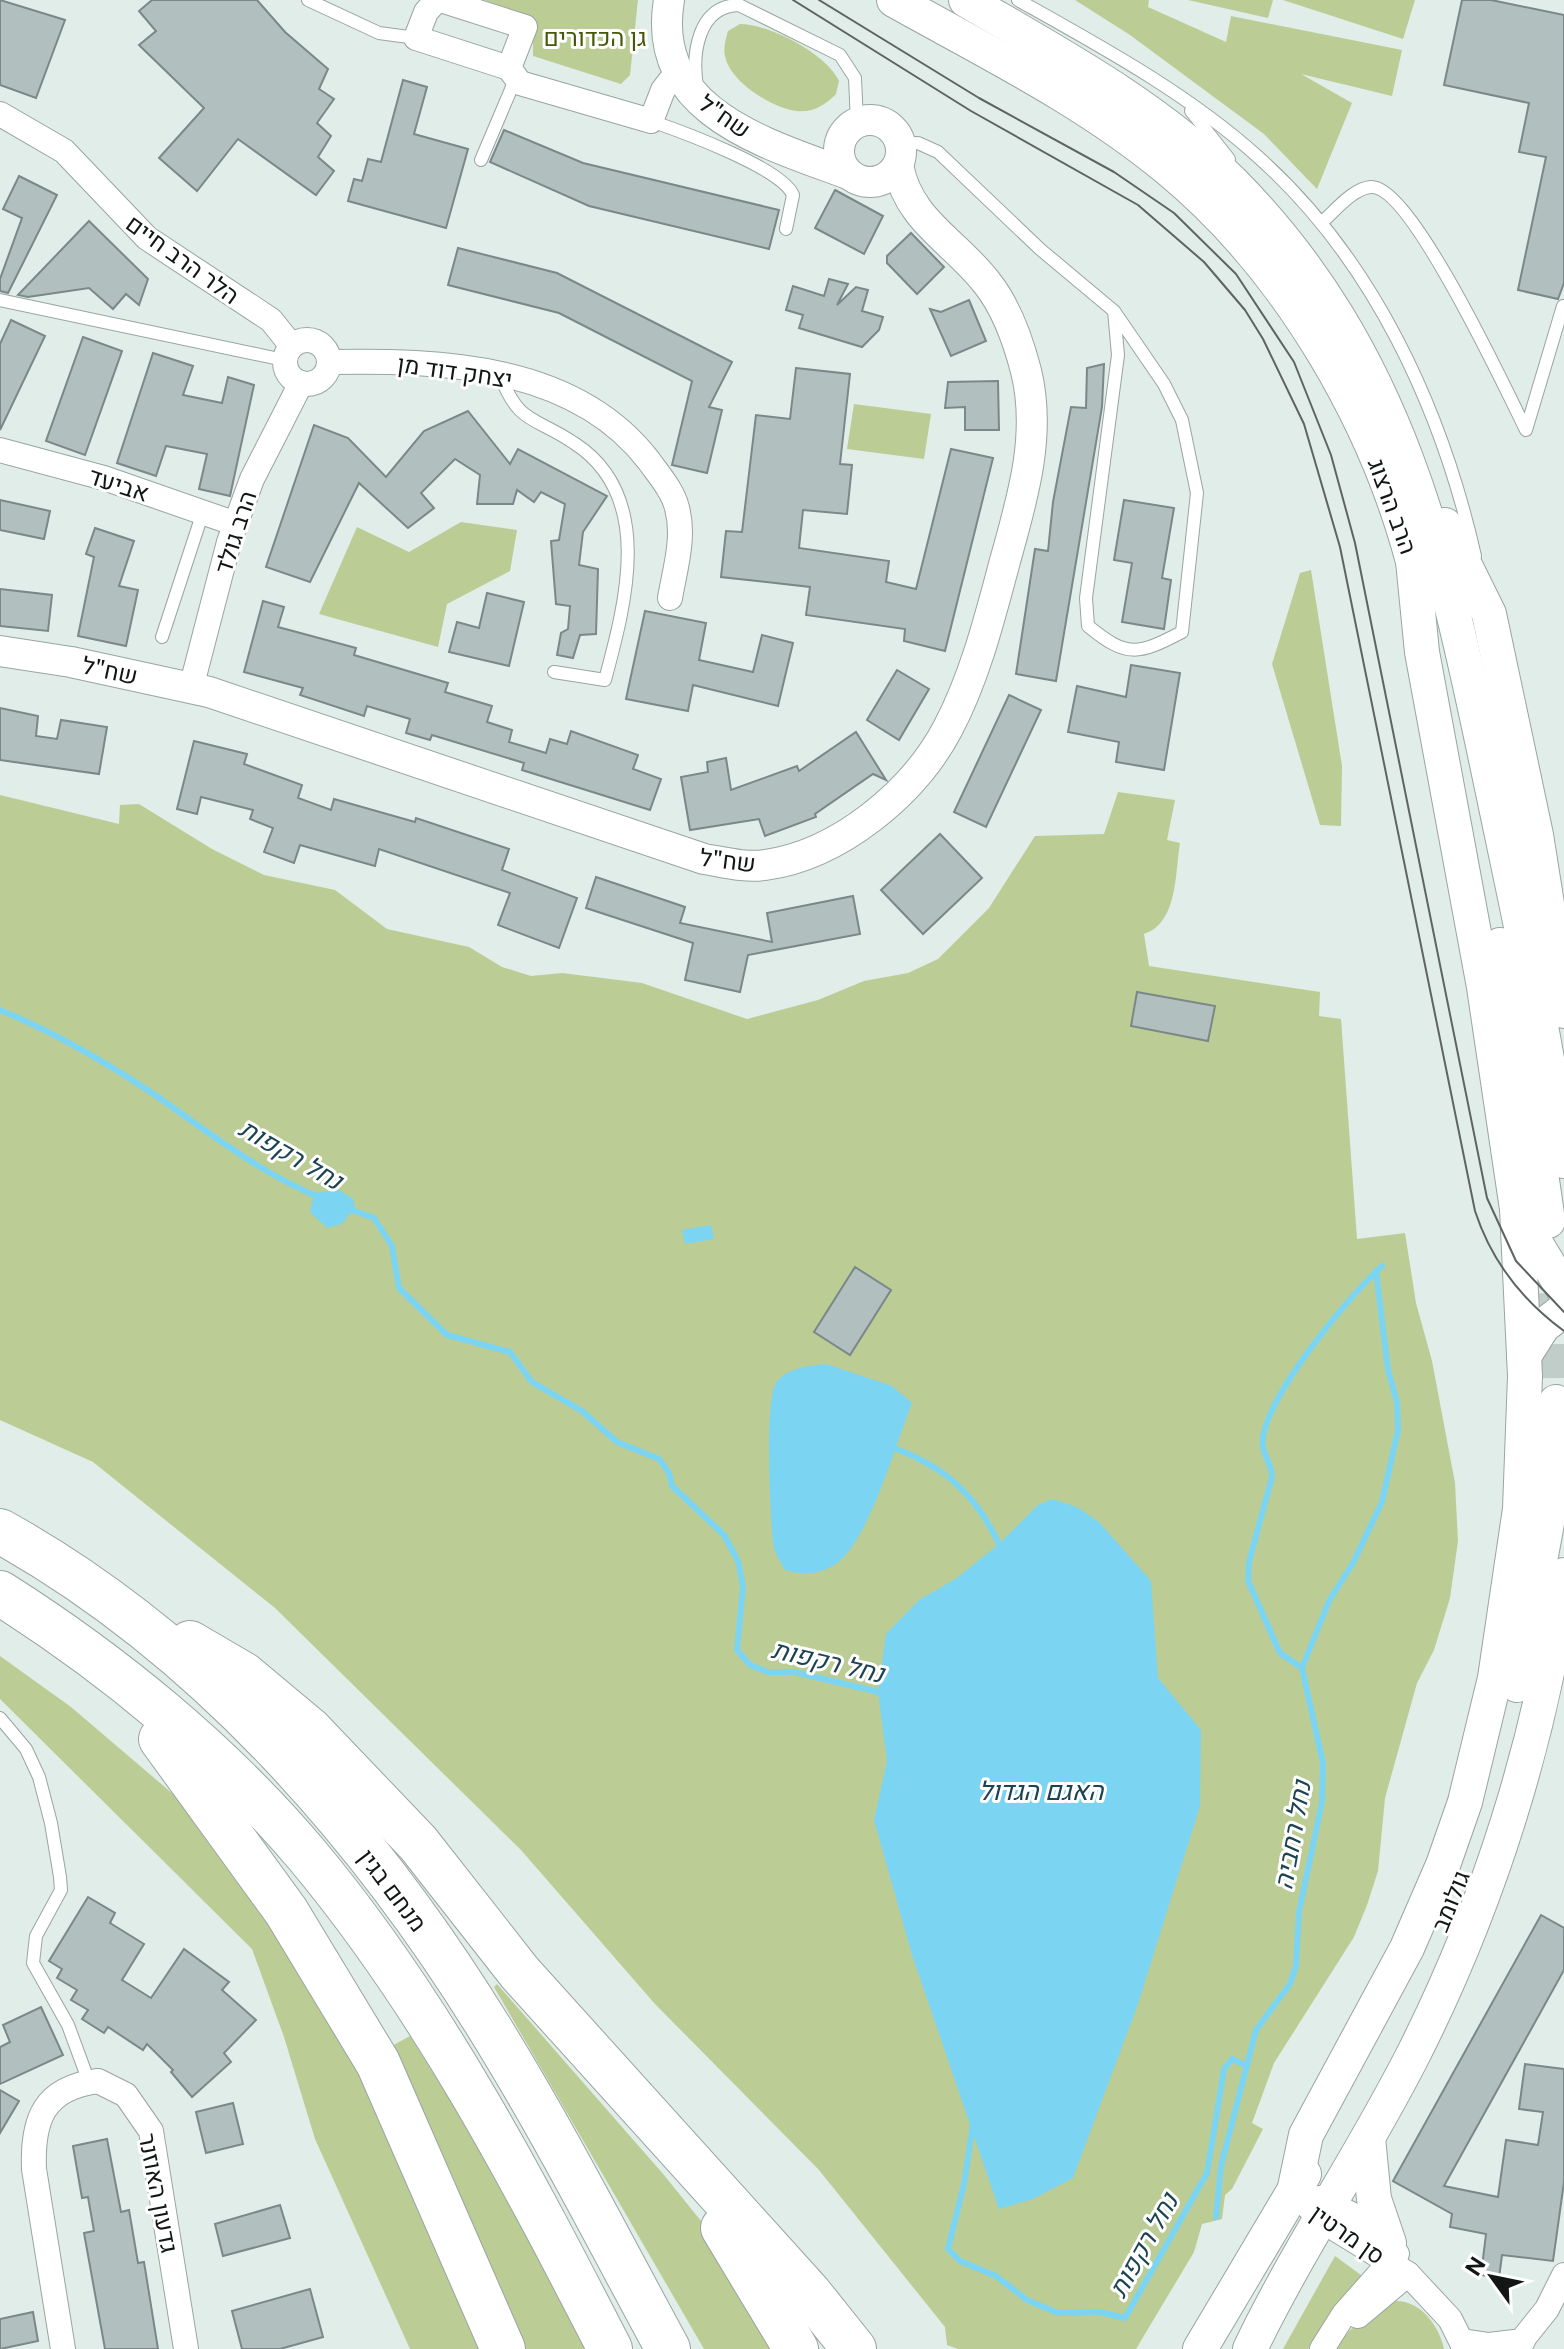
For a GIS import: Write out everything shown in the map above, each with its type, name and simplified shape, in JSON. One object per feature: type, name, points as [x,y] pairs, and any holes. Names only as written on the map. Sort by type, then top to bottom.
[{"type":"highway","name":"מנחם בגין","points":[[0,1531],[106,1599],[201,1676],[297,1771],[394,1890],[494,2035],[570,2166],[668,2349]]},
{"type":"highway","name":"מנחם בגין","points":[[0,1593],[100,1661],[237,1782],[306,1855],[392,1968],[528,2189],[610,2349]]},
{"type":"highway","points":[[106,1599],[243,1674],[310,1730],[418,1843],[520,1973],[810,2294],[854,2349]]},
{"type":"highway","points":[[100,1661],[227,1826],[335,1987],[378,2063],[503,2349]]},
{"type":"highway","points":[[655,2123],[796,2349]]},
{"type":"main road","name":"הרב הרצוג","points":[[894,0],[1086,109],[1167,167],[1212,208],[1263,267],[1332,372],[1372,447],[1413,561],[1422,652],[1487,1002],[1532,1215]]},
{"type":"main road","name":"הרב הרצוג","points":[[966,0],[1094,75],[1170,127],[1233,183],[1277,232],[1347,335],[1378,390],[1411,465],[1450,597],[1551,1070],[1564,1161]]},
{"type":"main road","points":[[1411,465],[1453,538],[1489,614],[1536,835],[1564,1011]]},
{"type":"main road","points":[[1532,1215],[1547,1267],[1564,1290]]},
{"type":"main road","points":[[1294,2192],[1306,2135],[1407,1948],[1443,1865],[1465,1802],[1495,1678],[1515,1556],[1524,1457],[1524,1356],[1532,1215]]},
{"type":"main road","points":[[1524,1356],[1543,1326],[1564,1310]]},
{"type":"main road","name":"גולומב","points":[[1200,2349],[1294,2192],[1421,1968],[1483,1812],[1520,1673],[1536,1594],[1547,1523],[1556,1402]]},
{"type":"main road","name":"גולומב","points":[[1250,2349],[1415,2052],[1467,1932],[1529,1745],[1564,1575]]},
{"type":"main road","points":[[1467,1932],[1520,1834],[1539,1785],[1564,1685]]},
{"type":"main road","points":[[1368,2138],[1374,2199],[1396,2259]]},
{"type":"street","points":[[512,74],[525,27],[441,0],[426,12],[416,38],[512,74],[651,121],[663,90],[677,72]]},
{"type":"street","name":"שח\"ל","points":[[0,651],[98,667],[191,688],[704,859],[761,866],[792,860],[839,838],[905,786],[948,728],[966,686],[999,584],[1030,457],[1033,409],[1029,386],[1006,312],[989,284],[967,259],[855,178],[772,145],[703,105],[677,72],[666,36],[669,0]]},
{"type":"street","points":[[666,36],[684,0]]},
{"type":"street","name":"הלר הרב חיים","points":[[0,114],[64,151],[147,238],[271,320],[288,353]]},
{"type":"street","points":[[882,123],[895,133],[899,155],[883,180],[855,178],[839,159],[850,128],[882,123]]},
{"type":"street","name":"שח\"ל","points":[[772,145],[812,145],[850,128]]},
{"type":"street","name":"שח\"ל","points":[[899,155],[904,192],[912,207],[939,236]]},
{"type":"street","points":[[313,341],[324,348],[329,362],[323,377],[309,384],[288,375],[288,353],[313,341]]},
{"type":"street","name":"יצחק דוד מן","points":[[329,362],[414,361],[500,373],[558,393],[608,420],[647,458],[677,506],[681,538],[670,598]]},
{"type":"street","name":"הרב גולד","points":[[191,688],[236,524],[252,479],[301,383]]},
{"type":"street","name":"אביעד","points":[[0,450],[104,478],[236,524]]},
{"type":"street","points":[[63,2349],[34,2169],[33,2142],[46,2104],[62,2092],[89,2082]]},
{"type":"street","name":"גדעון האוזנר","points":[[89,2082],[112,2086],[126,2095],[151,2131],[186,2349]]},
{"type":"street","name":"סן מרטין","points":[[1294,2192],[1326,2210],[1396,2259],[1450,2319],[1463,2345]]},
{"type":"street","points":[[1323,2346],[1396,2259]]},
{"type":"street","points":[[1463,2345],[1519,2345],[1547,2309],[1564,2275]]},
{"type":"lane","points":[[308,0],[379,33],[416,38]]},
{"type":"lane","name":"הרב הרצוג","points":[[1018,0],[1180,98],[1256,154],[1322,222],[1380,309],[1413,372],[1447,460],[1489,614]]},
{"type":"lane","points":[[703,105],[695,72],[699,37],[715,12],[739,5],[840,55],[855,78],[850,128]]},
{"type":"lane","points":[[481,160],[512,74]]},
{"type":"lane","name":"הרב הרצוג","points":[[1180,98],[1243,178],[1277,232]]},
{"type":"lane","points":[[651,121],[706,142],[783,181],[793,195],[786,229]]},
{"type":"lane","points":[[899,155],[918,143],[938,152],[1041,250],[1114,311],[1164,384],[1182,420],[1197,493],[1182,632],[1155,646],[1135,650],[1113,647],[1088,626],[1086,598],[1118,355],[1114,311]]},
{"type":"lane","points":[[1322,222],[1364,189],[1377,188],[1391,199],[1431,249],[1526,430],[1563,306]]},
{"type":"lane","points":[[0,300],[288,353]]},
{"type":"lane","points":[[500,373],[510,401],[521,416],[556,431],[587,451],[604,468],[620,495],[628,532],[619,628],[605,680],[554,672]]},
{"type":"lane","points":[[162,637],[203,512]]},
{"type":"lane","points":[[0,1718],[26,1749],[39,1777],[60,1877],[61,1890],[36,1936],[33,1963],[68,2025],[89,2082]]},
{"type":"green space","name":"גן הכדורים","points":[[484,0],[638,0],[630,75],[621,84],[533,56],[533,18]]},
{"type":"green space","points":[[1075,0],[1149,0],[1148,7],[1226,42],[1231,16],[1402,50],[1392,96],[1301,74],[1352,103],[1317,189],[1264,134],[1130,35]]},
{"type":"green space","points":[[1188,0],[1273,0],[1268,18]]},
{"type":"green space","points":[[1283,0],[1415,0],[1403,39]]},
{"type":"green space","points":[[740,24],[766,29],[810,51],[839,81],[836,94],[828,102],[803,111],[776,105],[743,84],[725,56],[728,31]]},
{"type":"green space","points":[[854,404],[931,414],[924,459],[847,449]]},
{"type":"green space","points":[[461,522],[517,530],[510,571],[447,604],[438,647],[319,614],[357,527],[409,552]]},
{"type":"green space","points":[[1311,570],[1342,766],[1341,826],[1320,825],[1272,664],[1300,573]]},
{"type":"green space","points":[[1118,792],[1175,800],[1167,840],[1180,843],[1173,896],[1163,919],[1144,934],[1149,966],[1320,992],[1319,1016],[1341,1019],[1357,1239],[1405,1233],[1416,1303],[1432,1361],[1455,1483],[1458,1541],[1450,1598],[1434,1650],[1417,1683],[1385,1798],[1378,1871],[1367,1905],[1354,1937],[1274,2063],[1252,2123],[1263,2129],[1232,2189],[1225,2195],[1222,2219],[1202,2224],[1194,2252],[1136,2349],[958,2349],[947,2345],[945,2327],[819,2170],[655,2004],[521,1850],[275,1608],[93,1462],[0,1420],[0,795],[119,824],[120,805],[139,804],[212,849],[264,875],[335,890],[387,929],[469,947],[502,967],[531,976],[562,973],[642,983],[747,1019],[818,1000],[864,981],[908,973],[938,959],[989,908],[1035,836],[1104,834]]},
{"type":"green space","points":[[0,1656],[71,1707],[180,1800],[343,2024],[483,2349],[410,2349],[315,2139],[284,2037],[252,1949],[0,1699]]},
{"type":"green space","points":[[497,1984],[664,2175],[746,2277],[784,2349],[704,2349],[494,1987]]},
{"type":"green space","points":[[410,2036],[503,2185],[587,2349],[525,2349],[390,2047]]},
{"type":"green space","points":[[1335,2256],[1365,2278],[1308,2349],[1283,2349]]},
{"type":"green space","points":[[1396,2301],[1413,2305],[1428,2316],[1444,2349],[1334,2349],[1351,2329]]},
{"type":"water","points":[[339,1190],[353,1199],[355,1207],[342,1224],[327,1228],[310,1212],[314,1193]]},
{"type":"water","points":[[711,1225],[714,1239],[685,1244],[682,1230]]},
{"type":"water","points":[[826,1364],[892,1386],[912,1403],[873,1507],[854,1544],[843,1558],[830,1567],[800,1573],[785,1570],[773,1542],[769,1461],[772,1397],[775,1385],[784,1375],[797,1369]]},
{"type":"water","name":"האגם הגדול","points":[[1052,1499],[1077,1507],[1099,1522],[1151,1581],[1158,1678],[1201,1730],[1200,1806],[1138,2004],[1073,2178],[1033,2199],[999,2209],[912,1955],[874,1820],[887,1761],[878,1692],[886,1634],[919,1600],[957,1578],[999,1544],[1038,1505]]},
{"type":"building","points":[[0,0],[65,20],[36,98],[0,85]]},
{"type":"building","points":[[152,0],[257,0],[285,32],[328,69],[319,89],[334,99],[317,123],[331,136],[318,157],[334,171],[316,195],[238,139],[197,191],[159,158],[204,108],[139,45],[156,31],[139,11]]},
{"type":"building","points":[[1462,0],[1491,0],[1564,15],[1564,283],[1558,299],[1518,290],[1546,157],[1519,152],[1529,103],[1444,85]]},
{"type":"building","points":[[403,80],[427,87],[414,134],[468,149],[446,228],[348,201],[354,179],[362,181],[368,159],[381,162]]},
{"type":"building","points":[[504,130],[583,163],[779,210],[769,249],[589,206],[490,162]]},
{"type":"building","points":[[19,176],[57,195],[8,293],[0,291],[0,279],[22,218],[3,209]]},
{"type":"building","points":[[835,190],[883,216],[864,254],[815,228]]},
{"type":"building","points":[[89,221],[148,279],[139,305],[126,294],[113,309],[89,288],[28,297],[18,295]]},
{"type":"building","points":[[911,233],[944,267],[917,294],[887,263],[887,256]]},
{"type":"building","points":[[458,248],[557,273],[732,362],[709,407],[722,410],[707,473],[672,465],[692,381],[559,313],[448,285]]},
{"type":"building","points":[[829,279],[848,284],[837,305],[856,287],[868,290],[862,311],[883,317],[879,330],[862,347],[799,328],[803,315],[786,310],[793,286],[824,296]]},
{"type":"building","points":[[969,300],[986,341],[951,356],[930,309],[941,312]]},
{"type":"building","points":[[11,320],[45,336],[0,430],[0,344]]},
{"type":"building","points":[[83,337],[122,351],[85,455],[46,441]]},
{"type":"building","points":[[153,353],[193,366],[183,395],[222,403],[228,377],[254,385],[230,496],[199,489],[207,454],[166,446],[156,476],[117,463]]},
{"type":"building","points":[[1104,364],[1102,407],[1056,681],[1016,674],[1035,549],[1048,551],[1053,502],[1071,407],[1086,408],[1087,368]]},
{"type":"building","points":[[796,368],[850,374],[840,464],[852,465],[847,514],[803,510],[799,548],[889,561],[886,582],[916,589],[951,449],[993,458],[945,651],[904,641],[905,629],[806,615],[810,587],[721,577],[726,531],[742,532],[756,415],[790,419]]},
{"type":"building","points":[[998,381],[999,430],[965,430],[965,407],[945,408],[948,382]]},
{"type":"building","points":[[468,411],[510,464],[518,449],[607,496],[583,532],[579,565],[598,569],[596,634],[580,635],[573,658],[557,655],[561,633],[568,629],[570,606],[556,604],[551,541],[559,540],[565,504],[541,492],[534,502],[517,490],[513,504],[477,504],[480,475],[455,459],[421,493],[434,508],[408,528],[359,483],[310,582],[266,567],[314,425],[348,438],[386,477],[424,431]]},
{"type":"building","points":[[0,500],[50,511],[44,539],[0,530]]},
{"type":"building","points":[[1124,500],[1174,508],[1162,578],[1171,580],[1164,629],[1122,622],[1132,563],[1114,560]]},
{"type":"building","points":[[95,528],[134,541],[119,586],[138,590],[126,646],[78,636],[94,557],[86,554]]},
{"type":"building","points":[[0,589],[52,595],[48,631],[0,626]]},
{"type":"building","points":[[487,593],[524,602],[509,666],[449,652],[457,622],[479,628]]},
{"type":"building","points":[[263,601],[284,607],[278,627],[356,648],[354,655],[448,683],[445,692],[492,706],[487,722],[512,730],[509,742],[546,753],[550,739],[567,744],[571,731],[638,755],[633,769],[661,779],[650,810],[522,770],[524,763],[432,735],[430,740],[406,733],[410,719],[367,706],[364,716],[300,695],[303,688],[244,672]]},
{"type":"building","points":[[645,611],[706,623],[699,660],[753,672],[762,635],[793,643],[778,706],[693,685],[688,711],[626,699]]},
{"type":"building","points":[[1131,665],[1180,673],[1164,770],[1116,762],[1119,742],[1068,732],[1077,686],[1126,697]]},
{"type":"building","points":[[897,670],[929,689],[899,740],[867,720]]},
{"type":"building","points":[[1009,695],[1041,710],[986,827],[954,812]]},
{"type":"building","points":[[0,708],[38,716],[36,736],[57,739],[61,720],[107,727],[99,774],[0,760]]},
{"type":"building","points":[[856,732],[886,780],[873,774],[815,814],[816,817],[765,836],[759,819],[690,830],[681,777],[708,772],[707,762],[726,758],[731,790],[797,766],[799,771]]},
{"type":"building","points":[[194,741],[247,754],[244,764],[302,785],[298,798],[331,810],[334,799],[415,822],[416,818],[509,849],[502,870],[577,898],[559,948],[498,925],[510,893],[379,849],[375,866],[300,845],[294,863],[264,852],[273,828],[250,819],[253,810],[201,797],[197,814],[177,809]]},
{"type":"building","points":[[940,834],[982,878],[923,934],[881,890]]},
{"type":"building","points":[[596,877],[685,907],[680,923],[772,942],[767,913],[853,896],[860,934],[748,955],[740,992],[685,980],[693,943],[586,908]]},
{"type":"building","points":[[1137,992],[1215,1006],[1208,1041],[1131,1026]]},
{"type":"building","points":[[855,1267],[891,1290],[850,1355],[814,1332]]},
{"type":"building","points":[[88,1897],[115,1913],[110,1923],[144,1944],[122,1980],[151,1998],[184,1949],[229,1982],[222,1990],[256,2020],[224,2053],[231,2062],[192,2097],[171,2072],[173,2070],[147,2044],[143,2050],[108,2027],[104,2033],[82,2019],[88,2010],[71,2000],[77,1990],[57,1978],[62,1969],[49,1961]]},
{"type":"building","points":[[1541,1915],[1564,1928],[1564,1970],[1444,2186],[1498,2197],[1506,2140],[1538,2145],[1543,2112],[1519,2109],[1525,2064],[1564,2069],[1564,2182],[1553,2261],[1502,2255],[1499,2278],[1481,2275],[1486,2234],[1450,2227],[1452,2214],[1393,2181]]},
{"type":"building","points":[[41,2007],[63,2055],[0,2084],[0,2047],[10,2042],[3,2025]]},
{"type":"building","points":[[0,2090],[19,2101],[0,2133]]},
{"type":"building","points":[[233,2103],[243,2144],[206,2153],[196,2112]]},
{"type":"building","points":[[107,2139],[121,2212],[129,2210],[138,2263],[144,2262],[158,2349],[105,2349],[84,2233],[94,2231],[88,2197],[82,2198],[73,2146]]},
{"type":"building","points":[[280,2205],[290,2238],[223,2256],[215,2224]]},
{"type":"building","points":[[310,2289],[323,2337],[280,2349],[242,2349],[232,2311]]},
{"type":"building","points":[[33,2312],[38,2341],[0,2349],[0,2319]]},
{"type":"waterway","name":"נחל רקפות","points":[[0,1010],[99,1060],[256,1164],[321,1198]]},
{"type":"waterway","name":"נחל רקפות","points":[[346,1208],[374,1218],[392,1246],[399,1288],[447,1335],[510,1352],[532,1382],[582,1411],[617,1442],[659,1459],[669,1473],[672,1486],[724,1535],[738,1561],[743,1587],[737,1650],[750,1665],[768,1672],[794,1672],[883,1693]]},
{"type":"waterway","name":"נחל רחביה","points":[[1216,2217],[1221,2166],[1256,2030],[1290,1984],[1296,1966],[1299,1912],[1322,1802],[1323,1763],[1302,1668],[1280,1653],[1248,1581],[1249,1562],[1272,1477],[1263,1448],[1263,1437],[1280,1395],[1295,1371],[1349,1300],[1382,1266]]},
{"type":"waterway","points":[[1302,1668],[1329,1601],[1353,1563],[1382,1502],[1398,1430],[1397,1402],[1388,1370],[1376,1271]]},
{"type":"waterway","points":[[894,1448],[929,1464],[957,1485],[980,1511],[999,1544]]},
{"type":"waterway","name":"נחל רקפות","points":[[973,2124],[964,2184],[948,2249],[960,2261],[996,2276],[1027,2300],[1058,2313],[1100,2312],[1125,2318],[1207,2173],[1224,2069],[1232,2059],[1247,2066]]},
{"type":"tunnel","points":[[1555,1293],[1556,1402]]},
{"type":"tram line","points":[[793,0],[971,111],[1138,205],[1204,262],[1245,310],[1263,339],[1304,424],[1340,547],[1475,1211],[1490,1246],[1510,1278],[1535,1306],[1564,1331]]},
{"type":"tram line","points":[[819,0],[979,98],[1114,172],[1174,213],[1236,274],[1294,362],[1331,455],[1355,543],[1487,1198],[1516,1261],[1564,1312]]}]
